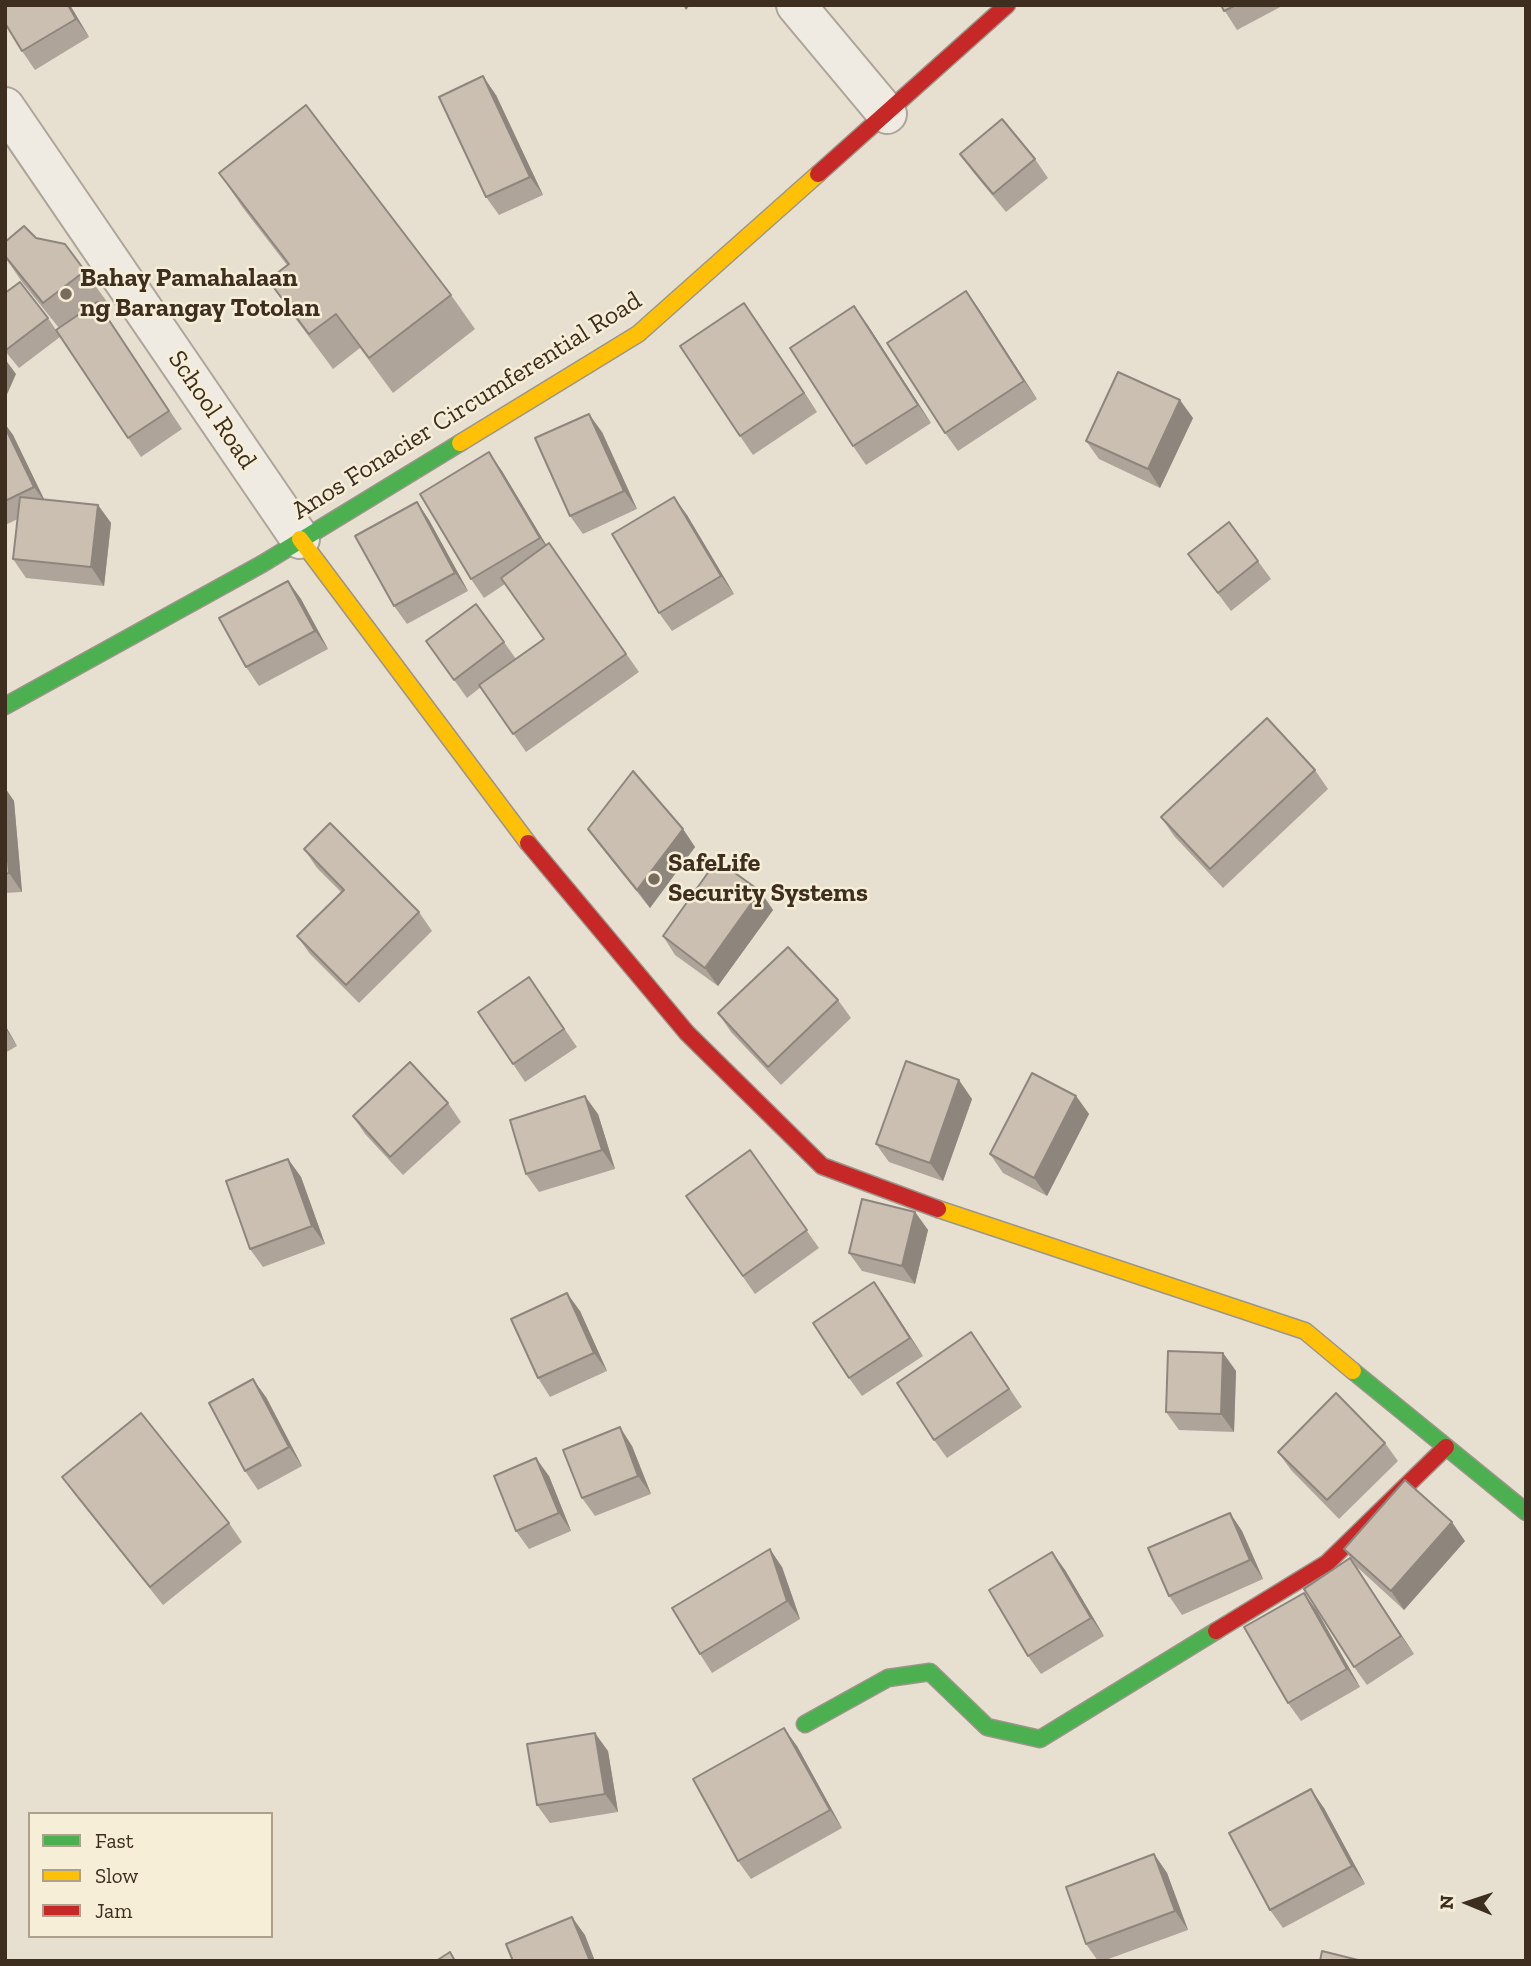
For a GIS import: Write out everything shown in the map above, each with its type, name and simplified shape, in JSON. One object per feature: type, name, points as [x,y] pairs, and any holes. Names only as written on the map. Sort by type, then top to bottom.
[{"type":"street","points":[[796,5],[887,114]]},
{"type":"street","name":"Anos Fonacier Circumferential Road","points":[[5,706],[300,539],[638,334],[1007,5]]},
{"type":"street","name":"School Road","points":[[5,107],[300,539]]},
{"type":"street","points":[[300,539],[554,877],[687,1033],[822,1166],[1000,1232],[1305,1331],[1526,1512]]},
{"type":"street","points":[[805,1724],[888,1678],[930,1672],[987,1727],[1040,1739],[1327,1563],[1446,1447]]},
{"type":"building","points":[[5,5],[68,5],[76,19],[22,51],[5,23]]},
{"type":"building","points":[[1221,5],[1236,5],[1224,11]]},
{"type":"building","points":[[483,76],[530,177],[486,197],[439,97]]},
{"type":"building","points":[[306,105],[451,295],[369,358],[336,314],[309,334],[268,280],[289,264],[219,173]]},
{"type":"building","points":[[1002,119],[1035,159],[993,194],[960,154]]},
{"type":"building","points":[[24,226],[36,238],[65,244],[85,271],[43,303],[5,256],[5,242]]},
{"type":"building","points":[[20,282],[48,318],[6,350],[5,293]]},
{"type":"building","points":[[966,291],[1024,381],[945,433],[887,343]]},
{"type":"building","points":[[97,302],[169,411],[128,438],[56,330]]},
{"type":"building","points":[[744,303],[804,393],[740,436],[680,346]]},
{"type":"building","points":[[854,306],[918,405],[853,446],[790,348]]},
{"type":"building","points":[[1118,372],[1180,400],[1148,469],[1086,441]]},
{"type":"building","points":[[589,414],[624,491],[570,516],[535,438]]},
{"type":"building","points":[[5,427],[34,487],[5,501]]},
{"type":"building","points":[[489,452],[540,538],[471,579],[420,494]]},
{"type":"building","points":[[20,497],[98,505],[91,567],[13,559]]},
{"type":"building","points":[[674,497],[721,576],[659,613],[612,534]]},
{"type":"building","points":[[417,502],[455,573],[394,606],[355,536]]},
{"type":"building","points":[[1229,522],[1258,561],[1218,593],[1188,554]]},
{"type":"building","points":[[549,543],[626,654],[513,734],[479,685],[544,639],[501,578]]},
{"type":"building","points":[[288,581],[315,631],[246,667],[219,618]]},
{"type":"building","points":[[476,604],[504,642],[454,680],[426,641]]},
{"type":"building","points":[[1267,718],[1315,770],[1210,869],[1161,817]]},
{"type":"building","points":[[633,771],[683,829],[637,890],[588,829]]},
{"type":"building","points":[[330,823],[419,912],[346,985],[297,936],[344,890],[304,849]]},
{"type":"building","points":[[5,826],[9,873],[5,874]]},
{"type":"building","points":[[717,860],[760,891],[705,968],[663,936]]},
{"type":"building","points":[[788,947],[838,1000],[768,1067],[718,1013]]},
{"type":"building","points":[[529,977],[564,1029],[513,1064],[478,1012]]},
{"type":"building","points":[[906,1061],[959,1080],[930,1163],[876,1144]]},
{"type":"building","points":[[410,1062],[448,1103],[390,1157],[353,1116]]},
{"type":"building","points":[[1032,1073],[1076,1096],[1034,1178],[990,1154]]},
{"type":"building","points":[[585,1096],[602,1150],[526,1174],[510,1120]]},
{"type":"building","points":[[750,1150],[807,1230],[743,1276],[686,1196]]},
{"type":"building","points":[[288,1159],[312,1226],[250,1249],[226,1181]]},
{"type":"building","points":[[862,1199],[915,1212],[902,1266],[849,1253]]},
{"type":"building","points":[[874,1282],[910,1338],[849,1378],[813,1323]]},
{"type":"building","points":[[567,1293],[594,1353],[538,1378],[511,1319]]},
{"type":"building","points":[[971,1332],[1009,1389],[934,1440],[897,1383]]},
{"type":"building","points":[[1168,1351],[1223,1353],[1221,1414],[1166,1412]]},
{"type":"building","points":[[253,1379],[289,1447],[245,1471],[209,1403]]},
{"type":"building","points":[[1336,1393],[1385,1443],[1327,1500],[1278,1452]]},
{"type":"building","points":[[141,1413],[229,1523],[150,1587],[62,1477]]},
{"type":"building","points":[[620,1427],[638,1476],[582,1498],[563,1450]]},
{"type":"building","points":[[536,1458],[559,1513],[516,1531],[494,1476]]},
{"type":"building","points":[[1405,1480],[1452,1522],[1391,1591],[1344,1549]]},
{"type":"building","points":[[1230,1513],[1250,1560],[1169,1596],[1148,1548]]},
{"type":"building","points":[[770,1549],[787,1601],[700,1654],[672,1608]]},
{"type":"building","points":[[1052,1552],[1091,1618],[1028,1656],[989,1590]]},
{"type":"building","points":[[1350,1558],[1401,1636],[1354,1667],[1304,1589]]},
{"type":"building","points":[[1304,1593],[1347,1669],[1288,1703],[1244,1627]]},
{"type":"building","points":[[784,1728],[830,1810],[738,1861],[693,1779]]},
{"type":"building","points":[[595,1733],[605,1794],[537,1805],[527,1744]]},
{"type":"building","points":[[1311,1789],[1352,1866],[1270,1910],[1229,1833]]},
{"type":"building","points":[[1154,1854],[1175,1911],[1086,1944],[1066,1887]]},
{"type":"building","points":[[572,1917],[590,1961],[513,1961],[506,1944]]},
{"type":"building","points":[[1322,1951],[1362,1961],[1320,1961]]},
{"type":"building","points":[[450,1952],[455,1961],[436,1961]]},
{"type":"traffic: fast","points":[[5,706],[262,564],[460,443]]},
{"type":"traffic: fast","points":[[1353,1371],[1526,1512]]},
{"type":"traffic: fast","points":[[805,1724],[888,1678],[930,1672],[987,1727],[1040,1739],[1216,1631]]},
{"type":"traffic: slow","points":[[460,443],[638,334],[818,174]]},
{"type":"traffic: slow","points":[[300,539],[528,843]]},
{"type":"traffic: slow","points":[[938,1209],[1305,1331],[1353,1371]]},
{"type":"traffic: jam","points":[[818,174],[1007,5]]},
{"type":"traffic: jam","points":[[528,843],[687,1033],[822,1166],[938,1209]]},
{"type":"traffic: jam","points":[[1216,1631],[1327,1563],[1446,1447]]},
{"type":"place","name":"Bahay Pamahalaan ng Barangay Totolan","points":[[66,294]]},
{"type":"place","name":"SafeLife Security Systems","points":[[654,879]]}]
